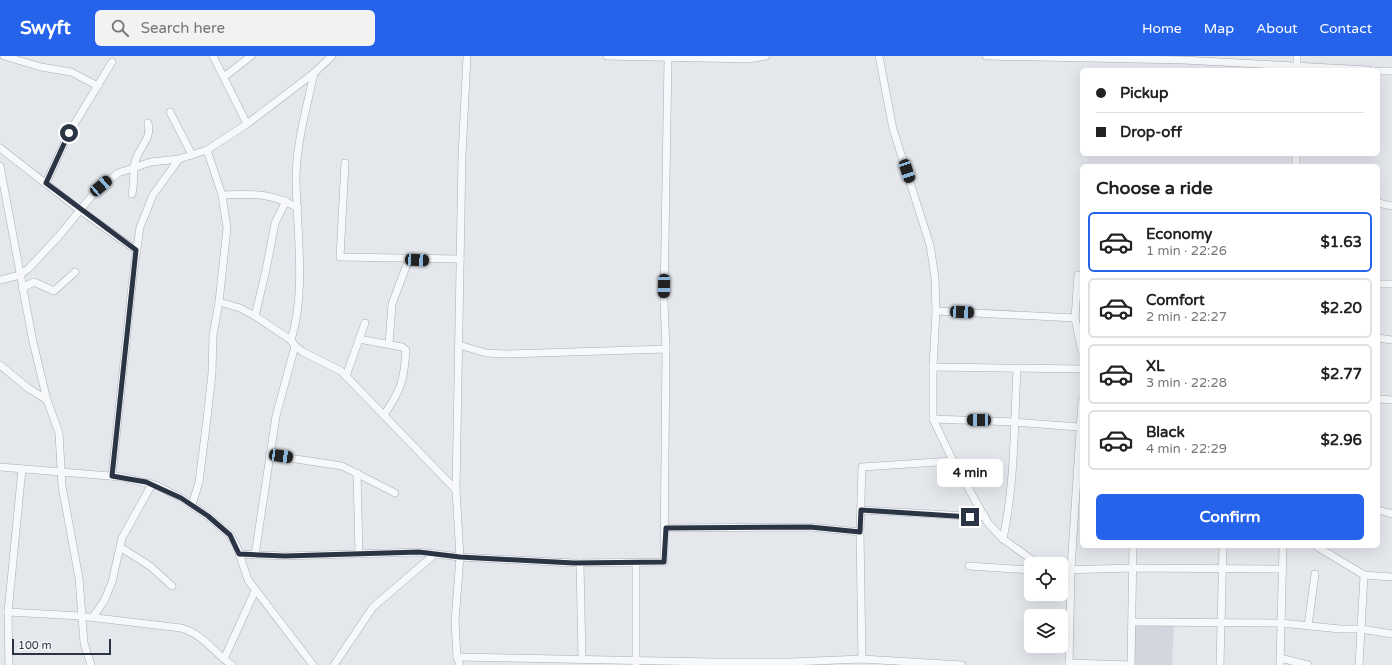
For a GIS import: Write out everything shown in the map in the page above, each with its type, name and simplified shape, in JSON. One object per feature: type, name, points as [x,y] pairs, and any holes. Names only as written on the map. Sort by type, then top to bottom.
[{"type":"street","points":[[4,56],[41,67],[71,72],[98,86]]},
{"type":"street","points":[[213,56],[246,124]]},
{"type":"street","points":[[224,77],[251,56]]},
{"type":"street","points":[[0,280],[20,275],[29,268],[81,210],[95,192],[118,173],[134,166],[151,162],[179,159],[207,150],[246,124],[314,73],[332,56]]},
{"type":"street","points":[[460,665],[457,657],[455,620],[460,557],[456,490],[460,259],[467,56]]},
{"type":"street","points":[[607,56],[748,59],[763,57]]},
{"type":"street","points":[[879,56],[893,129],[930,245],[935,278],[936,311],[932,367],[933,418],[953,461],[985,517],[1004,539],[1028,557]]},
{"type":"street","points":[[986,56],[1238,60],[1297,68],[1297,56]]},
{"type":"street","points":[[239,554],[285,556],[404,552],[460,557],[580,563],[664,562],[666,528],[664,512],[666,349],[664,301],[668,58]]},
{"type":"street","points":[[46,183],[69,133],[112,62]]},
{"type":"street","points":[[1380,71],[1392,71]]},
{"type":"street","points":[[255,555],[276,416],[297,321],[298,208],[296,175],[298,148],[314,73]]},
{"type":"street","points":[[170,112],[192,155]]},
{"type":"street","points":[[132,194],[135,180],[134,166],[137,156],[149,135],[148,123]]},
{"type":"street","points":[[0,148],[136,250]]},
{"type":"street","points":[[192,505],[199,482],[202,459],[212,373],[214,335],[220,302],[226,228],[222,195],[207,150]]},
{"type":"street","points":[[112,476],[136,250],[140,227],[146,209],[153,195],[179,159]]},
{"type":"street","points":[[345,163],[340,257],[460,259]]},
{"type":"street","points":[[0,166],[22,288],[47,400],[60,433],[62,451],[61,471],[79,578],[80,616],[84,643],[91,665]]},
{"type":"street","points":[[222,195],[265,194],[286,201],[298,208]]},
{"type":"street","points":[[255,316],[275,223],[286,201]]},
{"type":"street","points":[[1380,203],[1392,206]]},
{"type":"street","points":[[389,344],[392,304],[409,259]]},
{"type":"street","points":[[22,288],[34,282],[54,291],[75,272]]},
{"type":"street","points":[[1078,275],[1075,318],[1080,342]]},
{"type":"street","points":[[1380,284],[1392,284]]},
{"type":"street","points":[[220,302],[240,308],[255,316],[313,358],[332,366],[346,376],[456,490]]},
{"type":"street","points":[[936,311],[1075,318]]},
{"type":"street","points":[[346,376],[365,323]]},
{"type":"street","points":[[1380,338],[1392,340]]},
{"type":"street","points":[[359,339],[402,347],[406,350],[404,378],[400,389],[384,415]]},
{"type":"street","points":[[459,345],[486,353],[504,354],[666,349]]},
{"type":"street","points":[[0,365],[28,388],[47,400]]},
{"type":"street","points":[[932,367],[1080,369]]},
{"type":"street","points":[[1004,539],[1008,519],[1013,464],[1017,369]]},
{"type":"street","points":[[1380,399],[1392,400]]},
{"type":"street","points":[[933,418],[1014,422],[1079,428]]},
{"type":"street","points":[[1080,419],[1072,569],[1069,664],[1131,665],[1133,622],[1132,568],[1134,548]]},
{"type":"street","points":[[269,455],[342,466],[395,493]]},
{"type":"street","points":[[862,659],[860,532],[862,467],[953,461]]},
{"type":"street","points":[[0,467],[112,476],[152,484],[192,505],[208,516],[230,535],[239,554],[248,580],[255,591],[313,665]]},
{"type":"street","points":[[9,665],[8,612],[22,469]]},
{"type":"street","points":[[357,473],[359,554]]},
{"type":"street","points":[[93,617],[104,601],[112,582],[123,535],[152,484]]},
{"type":"street","points":[[861,510],[985,517]]},
{"type":"street","points":[[1380,511],[1392,514]]},
{"type":"street","points":[[666,528],[810,527],[860,532]]},
{"type":"street","points":[[120,547],[150,566],[172,586]]},
{"type":"street","points":[[1220,665],[1223,548]]},
{"type":"street","points":[[1283,548],[1280,662],[1308,665]]},
{"type":"street","points":[[1319,548],[1364,575],[1392,577]]},
{"type":"street","points":[[334,665],[374,607],[435,554]]},
{"type":"street","points":[[580,563],[582,659]]},
{"type":"street","points":[[636,563],[636,662]]},
{"type":"street","points":[[969,566],[1024,570]]},
{"type":"street","points":[[1068,569],[1132,568],[1282,569]]},
{"type":"street","points":[[1308,626],[1315,574]]},
{"type":"street","points":[[1359,665],[1364,575]]},
{"type":"street","points":[[224,659],[255,591]]},
{"type":"street","points":[[8,612],[93,617],[189,630],[232,665]]},
{"type":"street","points":[[1133,622],[1280,623],[1340,630],[1361,629],[1392,634]]},
{"type":"street","points":[[457,657],[712,663],[848,662],[862,659],[962,665]]},
{"type":"shaded area","points":[[1133,622],[1174,624],[1172,665],[1131,665]]},
{"type":"route","points":[[69,133],[62,152],[46,183],[136,250],[112,476],[146,482],[158,486],[181,498],[208,516],[230,535],[239,554],[285,556],[419,552],[460,557],[574,563],[664,562],[666,528],[762,529],[810,527],[860,532],[861,510],[970,517]]}]
